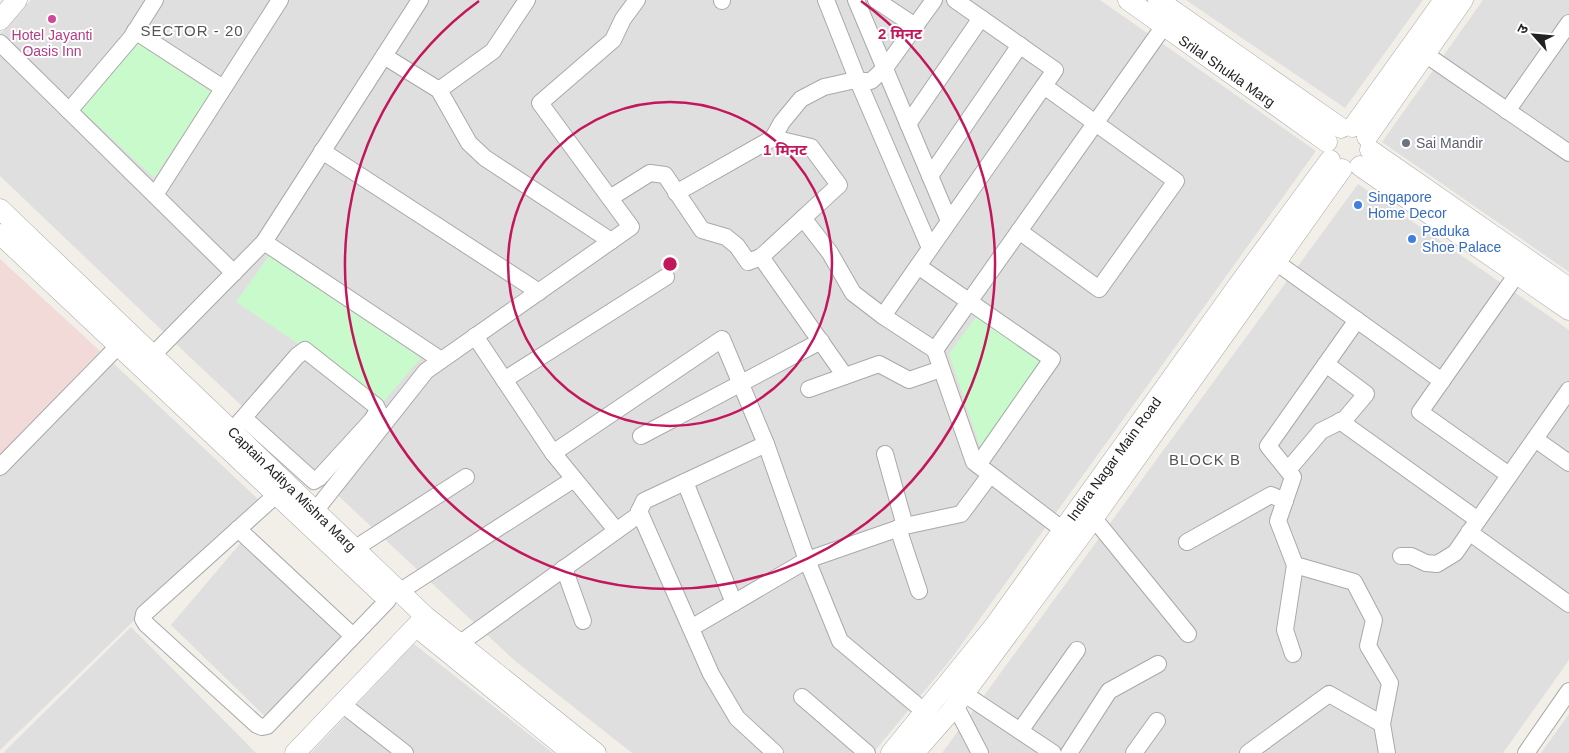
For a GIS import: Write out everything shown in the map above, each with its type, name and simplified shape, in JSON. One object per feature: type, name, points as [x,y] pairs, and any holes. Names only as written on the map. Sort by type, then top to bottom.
[{"type":"street","points":[[0,20],[17,0]]},
{"type":"street","points":[[69,110],[136,31],[156,0]]},
{"type":"street","points":[[155,195],[279,0]]},
{"type":"street","points":[[147,361],[264,242],[420,0]]},
{"type":"street","points":[[439,90],[493,51],[527,0]]},
{"type":"street","points":[[315,511],[426,370],[631,227],[540,103],[613,40],[622,19],[637,0]]},
{"type":"street","points":[[826,0],[858,81],[930,248]]},
{"type":"street","points":[[856,0],[949,222]]},
{"type":"street","points":[[876,0],[915,26]]},
{"type":"street","points":[[676,193],[773,138],[782,122],[801,99],[824,87],[871,80],[885,68],[934,0]]},
{"type":"street","points":[[883,316],[1055,70],[955,0]]},
{"type":"street","name":"Srilal Shukla Marg","points":[[1128,0],[1165,12],[1349,147],[1517,274],[1569,310]]},
{"type":"street","name":"Indira Nagar Main Road","points":[[914,753],[956,694],[995,625],[1070,536],[1088,511],[1349,147],[1444,0]]},
{"type":"street","name":"Indira Nagar Main Road","points":[[1349,147],[1426,54],[1464,0]]},
{"type":"street","points":[[935,350],[1095,123],[1165,12]]},
{"type":"street","points":[[908,124],[981,18]]},
{"type":"street","points":[[1507,110],[1569,23]]},
{"type":"street","points":[[136,31],[223,88]]},
{"type":"street","points":[[0,44],[234,272]]},
{"type":"street","points":[[930,176],[1020,45]]},
{"type":"street","points":[[1426,54],[1569,153]]},
{"type":"street","points":[[384,56],[439,90],[469,143],[485,158],[611,241]]},
{"type":"street","points":[[1019,231],[1100,289],[1176,182],[1044,86]]},
{"type":"street","points":[[610,198],[650,173],[665,175],[702,230],[726,237],[737,246],[748,262],[761,257],[839,185],[811,147],[773,138]]},
{"type":"street","name":"Srilal Shukla Marg","points":[[1349,147],[1569,288]]},
{"type":"street","points":[[322,151],[538,292]]},
{"type":"street","name":"Captain Aditya Mishra Marg","points":[[0,210],[124,340]]},
{"type":"street","points":[[803,218],[830,253],[853,293],[883,316],[935,350],[974,462],[1070,536]]},
{"type":"street","name":"Captain Aditya Mishra Marg","points":[[0,234],[147,361],[276,495],[572,753]]},
{"type":"street","points":[[264,242],[441,360]]},
{"type":"street","points":[[761,257],[845,376]]},
{"type":"street","points":[[1269,257],[1442,381]]},
{"type":"street","points":[[691,628],[807,560],[902,527],[961,514],[984,470],[1052,359],[918,266]]},
{"type":"street","points":[[1509,475],[1420,412],[1517,274]]},
{"type":"street","points":[[504,380],[666,276]]},
{"type":"street","points":[[1293,654],[1285,630],[1295,565],[1278,521],[1293,478],[1268,446],[1357,320]]},
{"type":"street","points":[[475,336],[553,453],[616,530]]},
{"type":"street","points":[[553,453],[722,339],[766,444],[807,560],[840,641],[924,712]]},
{"type":"street","points":[[0,467],[124,340]]},
{"type":"street","points":[[641,436],[821,342]]},
{"type":"street","points":[[304,350],[376,406],[378,410],[372,420],[314,481],[238,424],[304,350]]},
{"type":"street","name":"Captain Aditya Mishra Marg","points":[[147,361],[238,424],[315,511],[354,548],[394,596]]},
{"type":"street","points":[[809,389],[879,364],[909,380],[941,369]]},
{"type":"street","points":[[1288,470],[1321,431],[1345,419],[1366,394],[1326,364]]},
{"type":"street","points":[[1401,556],[1411,556],[1426,563],[1436,564],[1455,553],[1569,390]]},
{"type":"street","points":[[1340,422],[1474,526],[1569,604]]},
{"type":"street","points":[[1535,438],[1569,463]]},
{"type":"street","points":[[459,644],[637,516],[644,501],[766,444]]},
{"type":"street","points":[[885,454],[919,591]]},
{"type":"street","points":[[354,548],[466,477]]},
{"type":"street","points":[[276,495],[144,614],[143,619],[146,624],[256,725],[262,727],[267,726],[394,596],[574,479]]},
{"type":"street","points":[[686,482],[734,603]]},
{"type":"street","points":[[1187,542],[1271,495],[1285,501]]},
{"type":"street","points":[[639,510],[711,674],[738,718],[775,753]]},
{"type":"street","points":[[1088,511],[1188,634]]},
{"type":"street","points":[[238,529],[353,636]]},
{"type":"street","points":[[1295,565],[1354,582],[1374,620],[1368,646],[1390,683],[1382,724],[1387,753]]},
{"type":"street","points":[[564,568],[583,621]]},
{"type":"street","points":[[295,753],[421,621]]},
{"type":"street","name":"Captain Aditya Mishra Marg","points":[[421,621],[459,644],[596,753]]},
{"type":"street","points":[[1020,731],[1077,650]]},
{"type":"street","points":[[1069,753],[1109,691],[1158,664]]},
{"type":"street","points":[[1526,753],[1569,692]]},
{"type":"street","points":[[956,694],[1020,731],[1053,753]]},
{"type":"street","points":[[956,694],[980,753]]},
{"type":"street","name":"Indira Nagar Main Road","points":[[890,753],[924,712],[956,694]]},
{"type":"street","points":[[1248,753],[1329,694],[1382,724]]},
{"type":"street","points":[[802,697],[867,753]]},
{"type":"street","points":[[342,704],[396,751]]},
{"type":"street","points":[[1134,753],[1157,720]]},
{"type":"shaded area","points":[[31,0],[1100,0],[1316,151],[951,659],[873,753],[632,753],[514,660],[193,360],[0,176],[0,34]]},
{"type":"shaded area","points":[[1186,0],[1423,0],[1345,108]]},
{"type":"shaded area","points":[[1483,0],[1569,0],[1569,272],[1382,142]]},
{"type":"shaded area","points":[[1358,184],[1569,330],[1569,660],[1503,753],[942,753]]},
{"type":"shaded area","points":[[0,259],[100,351],[0,455]]},
{"type":"shaded area","points":[[111,361],[259,500],[0,750],[0,475]]},
{"type":"shaded area","points":[[250,532],[363,634],[276,727],[171,625]]},
{"type":"shaded area","points":[[131,627],[256,753],[3,753]]},
{"type":"shaded area","points":[[414,644],[553,753],[311,753]]},
{"type":"shaded area","points":[[1569,714],[1569,753],[1541,753]]},
{"type":"green space","points":[[138,43],[211,92],[154,178],[81,110]]},
{"type":"green space","points":[[269,256],[421,358],[384,401],[236,302]]},
{"type":"green space","points":[[978,314],[1043,361],[980,447],[949,354]]},
{"type":"place","name":"Hotel Jayanti Oasis Inn","points":[[52,19]]},
{"type":"place","name":"Sai Mandir","points":[[1406,143]]},
{"type":"place","name":"Singapore Home Decor","points":[[1358,205]]},
{"type":"place","name":"Paduka Shoe Palace","points":[[1412,239]]},
{"type":"district","name":"SECTOR - 20","points":[[192,31]]},
{"type":"district","name":"BLOCK B","points":[[1205,460]]}]
